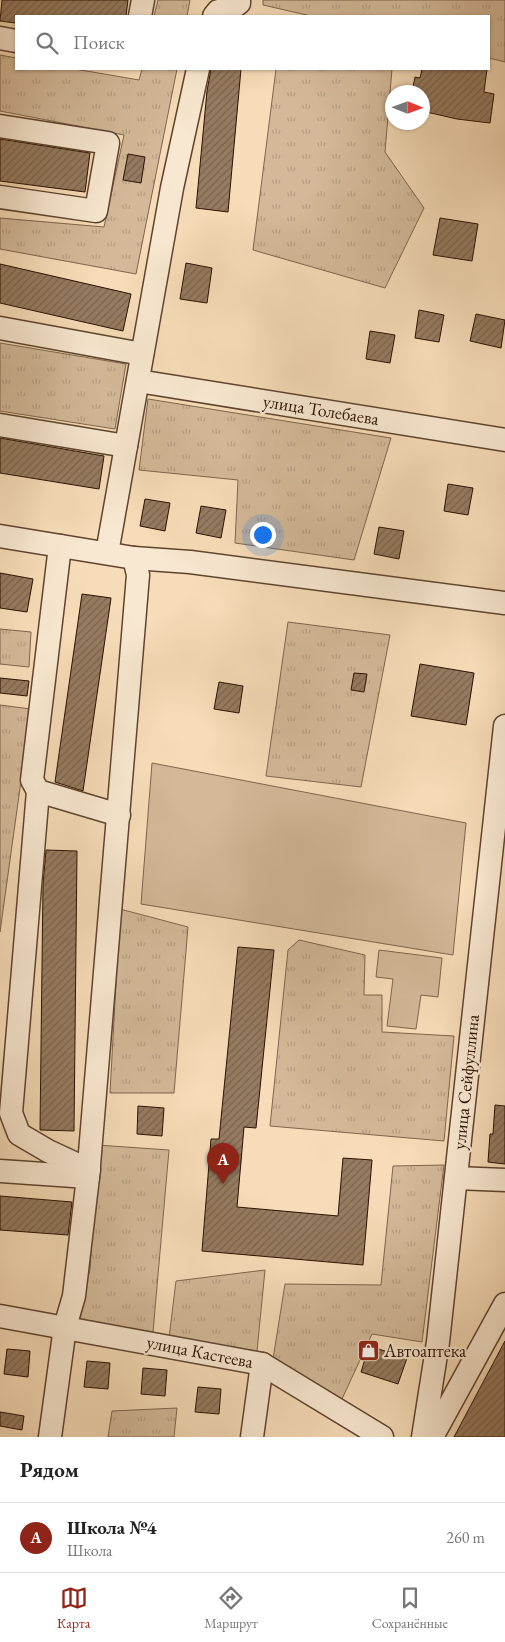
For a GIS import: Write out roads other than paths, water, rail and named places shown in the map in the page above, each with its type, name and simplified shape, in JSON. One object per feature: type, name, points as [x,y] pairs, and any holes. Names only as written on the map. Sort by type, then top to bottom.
[{"type":"street","points":[[140,15],[143,0]]},
{"type":"street","points":[[216,9],[231,9],[239,3],[239,0]]},
{"type":"street","points":[[0,38],[15,41]]},
{"type":"street","points":[[108,552],[172,188],[198,70]]},
{"type":"street","points":[[0,126],[108,143],[96,211],[0,197]]},
{"type":"street","points":[[0,328],[142,354]]},
{"type":"street","name":"улица Толебаева","points":[[138,380],[505,440]]},
{"type":"street","points":[[0,425],[126,446]]},
{"type":"street","points":[[0,536],[108,552],[134,558],[190,562],[505,603]]},
{"type":"street","points":[[60,546],[32,780],[38,791],[9,1133],[48,1151],[89,1174]]},
{"type":"street","points":[[50,1437],[65,1326],[74,1296],[89,1174],[138,575],[134,558]]},
{"type":"street","name":"улица Сейфуллина","points":[[423,1437],[438,1342],[505,726]]},
{"type":"street","points":[[38,791],[119,815]]},
{"type":"street","points":[[0,1171],[89,1174]]},
{"type":"street","points":[[456,1178],[505,1180]]},
{"type":"street","points":[[432,1437],[505,1304]]},
{"type":"street","name":"улица Кастеева","points":[[0,1316],[65,1326],[262,1364],[382,1437]]},
{"type":"street","points":[[252,1437],[262,1364]]},
{"type":"place","name":"Школа №4","points":[[223,1184]]},
{"type":"place","name":"Автоаптека","points":[[368,1351]]}]
